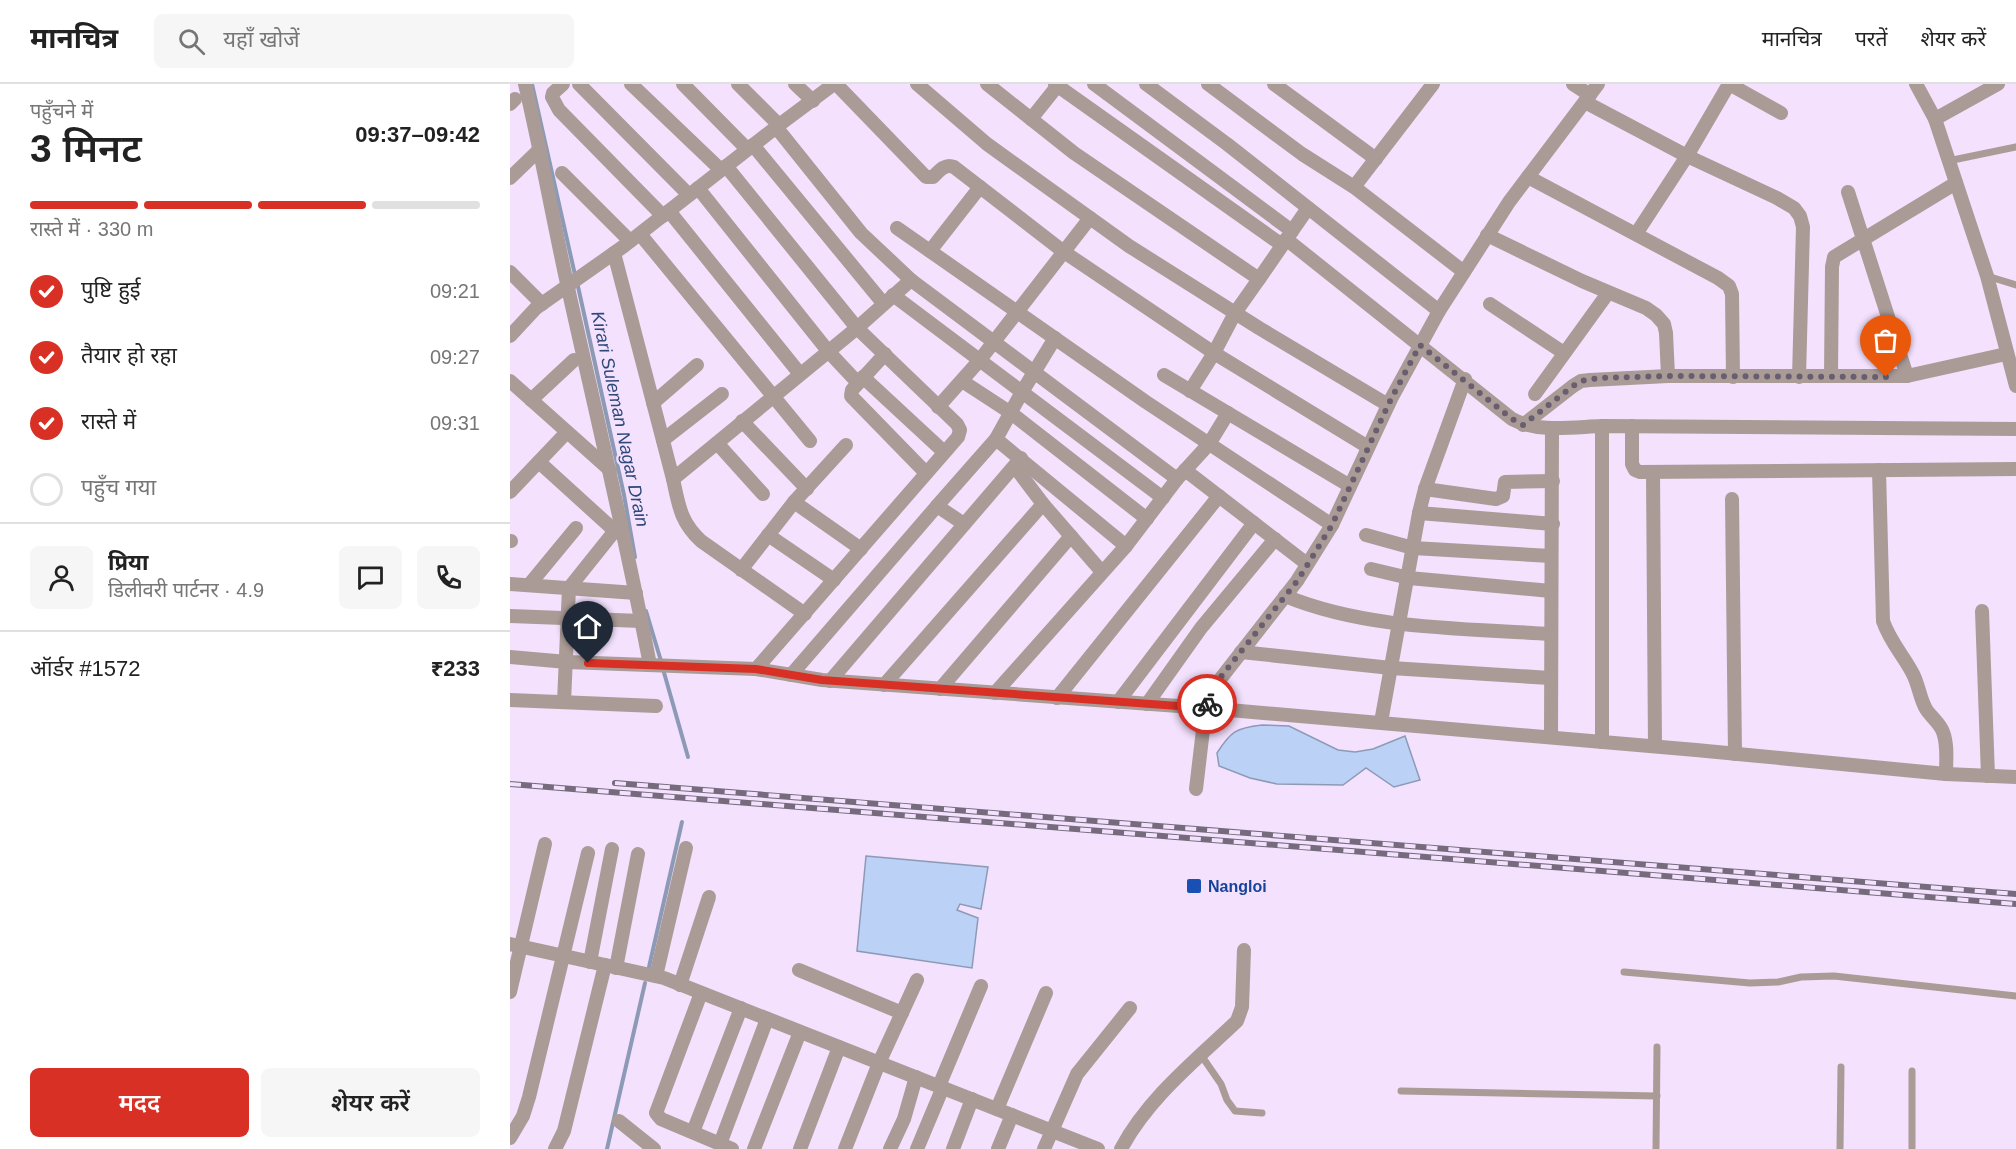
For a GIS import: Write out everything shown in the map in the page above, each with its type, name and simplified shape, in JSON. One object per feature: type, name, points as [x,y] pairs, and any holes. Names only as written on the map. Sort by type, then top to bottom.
[{"type":"street","points":[[525,84],[573,282],[610,470],[618,527],[641,621],[658,666]]},
{"type":"street","points":[[563,84],[552,97],[559,110],[666,213],[800,374]]},
{"type":"street","points":[[579,84],[694,191],[828,351],[944,452]]},
{"type":"street","points":[[631,84],[724,168],[857,328],[957,424],[960,430],[958,436],[756,669]]},
{"type":"street","points":[[683,84],[750,147],[888,299],[1022,392],[1162,498]]},
{"type":"street","points":[[738,84],[777,126],[861,233],[911,280],[1035,372],[1181,475],[1219,496],[1308,564]]},
{"type":"street","points":[[795,84],[813,101]]},
{"type":"street","points":[[510,336],[542,304],[614,253],[777,126],[835,84],[926,177],[933,177],[945,166],[950,165],[1064,252],[1214,353],[1368,447]]},
{"type":"street","points":[[917,84],[987,144],[1129,246],[1388,405]]},
{"type":"street","points":[[987,84],[1074,153],[1259,279]]},
{"type":"street","points":[[1094,84],[1465,379],[1512,419],[1523,425],[1552,428],[1632,426],[2016,429]]},
{"type":"street","points":[[1146,84],[1227,144],[1439,311]]},
{"type":"street","points":[[1208,84],[1302,154],[1354,187],[1464,272]]},
{"type":"street","points":[[1274,84],[1376,159]]},
{"type":"street","points":[[1354,187],[1433,84]]},
{"type":"street","points":[[1574,84],[1687,156],[1794,208],[1800,216],[1803,227],[1799,377]]},
{"type":"street","points":[[1636,234],[1687,156],[1729,84],[1781,113]]},
{"type":"street","points":[[1916,84],[1935,119],[1987,276],[2016,386]]},
{"type":"street","points":[[1935,119],[1998,84]]},
{"type":"street","points":[[1031,119],[1057,85],[1286,238]]},
{"type":"street","points":[[1196,789],[1206,708],[1212,688],[1308,564],[1332,525],[1388,405],[1439,311],[1528,177],[1591,94]]},
{"type":"street","points":[[510,178],[540,149]]},
{"type":"street","points":[[562,173],[635,237],[810,441]]},
{"type":"street","points":[[1528,177],[1729,286],[1732,294],[1733,377]]},
{"type":"street","points":[[1831,376],[1834,256],[1956,183]]},
{"type":"street","points":[[930,251],[980,187]]},
{"type":"street","points":[[1848,192],[1907,376]]},
{"type":"street","points":[[1190,391],[1235,313],[1308,208]]},
{"type":"street","points":[[938,407],[980,362],[1090,218]]},
{"type":"street","points":[[897,228],[1209,444],[1332,525]]},
{"type":"street","points":[[1487,236],[1608,293],[1646,308],[1664,324],[1668,376]]},
{"type":"street","points":[[614,253],[681,516],[688,529],[701,542],[805,614]]},
{"type":"street","points":[[510,272],[542,304]]},
{"type":"street","points":[[673,479],[857,328],[911,280]]},
{"type":"street","points":[[1535,394],[1608,293]]},
{"type":"street","points":[[1490,304],[1564,353]]},
{"type":"street","points":[[790,675],[996,439],[1055,338]]},
{"type":"street","points":[[885,354],[860,380],[851,393],[853,399],[926,473]]},
{"type":"street","points":[[1523,425],[1581,381],[1599,378],[1907,376],[2006,354]]},
{"type":"street","points":[[531,400],[574,360]]},
{"type":"street","points":[[653,404],[697,364]]},
{"type":"street","points":[[1164,375],[1350,486]]},
{"type":"street","points":[[1381,722],[1401,624],[1419,513],[1425,489],[1465,379]]},
{"type":"street","points":[[510,381],[610,470]]},
{"type":"street","points":[[962,381],[1011,413],[1147,519]]},
{"type":"street","points":[[663,440],[722,394]]},
{"type":"street","points":[[995,693],[1126,546],[1162,498],[1209,444],[1228,413]]},
{"type":"street","points":[[742,421],[807,489]]},
{"type":"street","points":[[1602,426],[1602,742]]},
{"type":"street","points":[[1632,426],[1632,464],[1635,470],[1653,473],[2016,470]]},
{"type":"street","points":[[1551,737],[1552,428]]},
{"type":"street","points":[[510,492],[567,432]]},
{"type":"street","points":[[996,439],[1018,463],[1126,546]]},
{"type":"street","points":[[717,443],[762,494]]},
{"type":"street","points":[[741,570],[794,502],[846,445]]},
{"type":"street","points":[[538,462],[618,527]]},
{"type":"street","points":[[1018,463],[1043,504],[1102,572]]},
{"type":"street","points":[[830,681],[1018,463]]},
{"type":"street","points":[[1879,470],[1883,621],[1888,637],[1912,672],[1922,701],[1943,731],[1946,745],[1946,774]]},
{"type":"street","points":[[1653,473],[1655,747]]},
{"type":"street","points":[[1425,489],[1496,499],[1503,496],[1503,485],[1508,482],[1553,482]]},
{"type":"street","points":[[1057,698],[1219,496]]},
{"type":"street","points":[[1732,499],[1736,754]]},
{"type":"street","points":[[794,502],[861,549]]},
{"type":"street","points":[[884,685],[1043,504]]},
{"type":"street","points":[[937,506],[964,524]]},
{"type":"street","points":[[1419,513],[1552,524]]},
{"type":"street","points":[[1118,702],[1254,523]]},
{"type":"street","points":[[564,702],[569,588],[618,527]]},
{"type":"street","points":[[529,585],[576,528]]},
{"type":"street","points":[[768,535],[834,580]]},
{"type":"street","points":[[1365,535],[1413,548],[1551,556]]},
{"type":"street","points":[[940,689],[1071,536]]},
{"type":"street","points":[[1147,704],[1201,628],[1275,539]]},
{"type":"street","points":[[1371,569],[1409,578],[1551,591]]},
{"type":"street","points":[[510,584],[636,593]]},
{"type":"street","points":[[1285,596],[1332,612],[1401,624],[1551,634]]},
{"type":"street","points":[[1982,611],[1988,776]]},
{"type":"street","points":[[510,616],[641,621]]},
{"type":"street","points":[[1241,652],[1391,668],[1550,678]]},
{"type":"street","points":[[510,657],[567,662],[756,669],[830,681],[1381,722],[1946,774],[2016,777]]},
{"type":"street","points":[[510,700],[656,706]]},
{"type":"street","points":[[510,992],[515,945],[545,843]]},
{"type":"street","points":[[656,976],[686,848]]},
{"type":"street","points":[[590,962],[612,849]]},
{"type":"street","points":[[510,1138],[523,1116],[529,1097],[588,853]]},
{"type":"street","points":[[555,1149],[564,1131],[610,966],[638,854]]},
{"type":"street","points":[[680,985],[709,897]]},
{"type":"street","points":[[515,945],[656,976],[1098,1149]]},
{"type":"street","points":[[1121,1149],[1132,1128],[1152,1104],[1237,1021],[1242,1007],[1244,950]]},
{"type":"street","points":[[799,970],[902,1013]]},
{"type":"street","points":[[845,1149],[879,1063],[917,980]]},
{"type":"street","points":[[918,1149],[981,986]]},
{"type":"street","points":[[700,993],[656,1113],[661,1119],[726,1147],[767,1019]]},
{"type":"street","points":[[997,1109],[1046,993]]},
{"type":"street","points":[[693,1132],[741,1008]]},
{"type":"street","points":[[1044,1149],[1077,1074],[1130,1008]]},
{"type":"street","points":[[754,1149],[800,1032]]},
{"type":"street","points":[[800,1149],[839,1047]]},
{"type":"street","points":[[890,1149],[904,1119],[916,1077]]},
{"type":"street","points":[[953,1149],[972,1099]]},
{"type":"street","points":[[998,1149],[1012,1115]]},
{"type":"street","points":[[619,1121],[654,1149]]},
{"type":"lane","points":[[1948,161],[2016,147]]},
{"type":"lane","points":[[1987,276],[2016,285]]},
{"type":"lane","points":[[1624,972],[1750,983],[1834,976],[2016,996]]},
{"type":"lane","points":[[1656,1149],[1657,1047]]},
{"type":"lane","points":[[1201,1055],[1217,1077],[1235,1111],[1262,1113]]},
{"type":"lane","points":[[1840,1149],[1841,1067]]},
{"type":"lane","points":[[1912,1071],[1912,1149]]},
{"type":"lane","points":[[1401,1091],[1657,1096]]},
{"type":"water","points":[[1262,725],[1289,726],[1338,750],[1355,752],[1373,749],[1405,736],[1420,780],[1394,787],[1366,768],[1343,785],[1277,784],[1250,778],[1219,766],[1217,753],[1231,735],[1240,729]]},
{"type":"water","points":[[866,856],[988,867],[981,909],[960,904],[957,910],[978,918],[972,968],[857,951]]},
{"type":"waterway","name":"Kirari Suleman Nagar Drain","points":[[532,84],[575,275]]},
{"type":"waterway","name":"Kirari Suleman Nagar Drain","points":[[577,282],[624,495],[635,557]]},
{"type":"waterway","name":"Kirari Suleman Nagar Drain","points":[[646,611],[661,661]]},
{"type":"waterway","name":"Kirari Suleman Nagar Drain","points":[[663,669],[688,757]]},
{"type":"waterway","name":"Kirari Suleman Nagar Drain","points":[[649,967],[682,822]]},
{"type":"waterway","name":"Kirari Suleman Nagar Drain","points":[[607,1149],[645,983]]},
{"type":"railway","points":[[615,783],[2016,894]]},
{"type":"railway","points":[[510,784],[2016,904]]},
{"type":"way so far","points":[[1207,704],[1212,688],[1298,580],[1332,525],[1391,399],[1420,345],[1512,419],[1523,425],[1581,381],[1599,378],[1886,377]]},
{"type":"place","name":"Nangloi","points":[[1194,886]]},
{"type":"route","points":[[588,663],[756,669],[822,680],[1206,708],[1207,704]]}]
